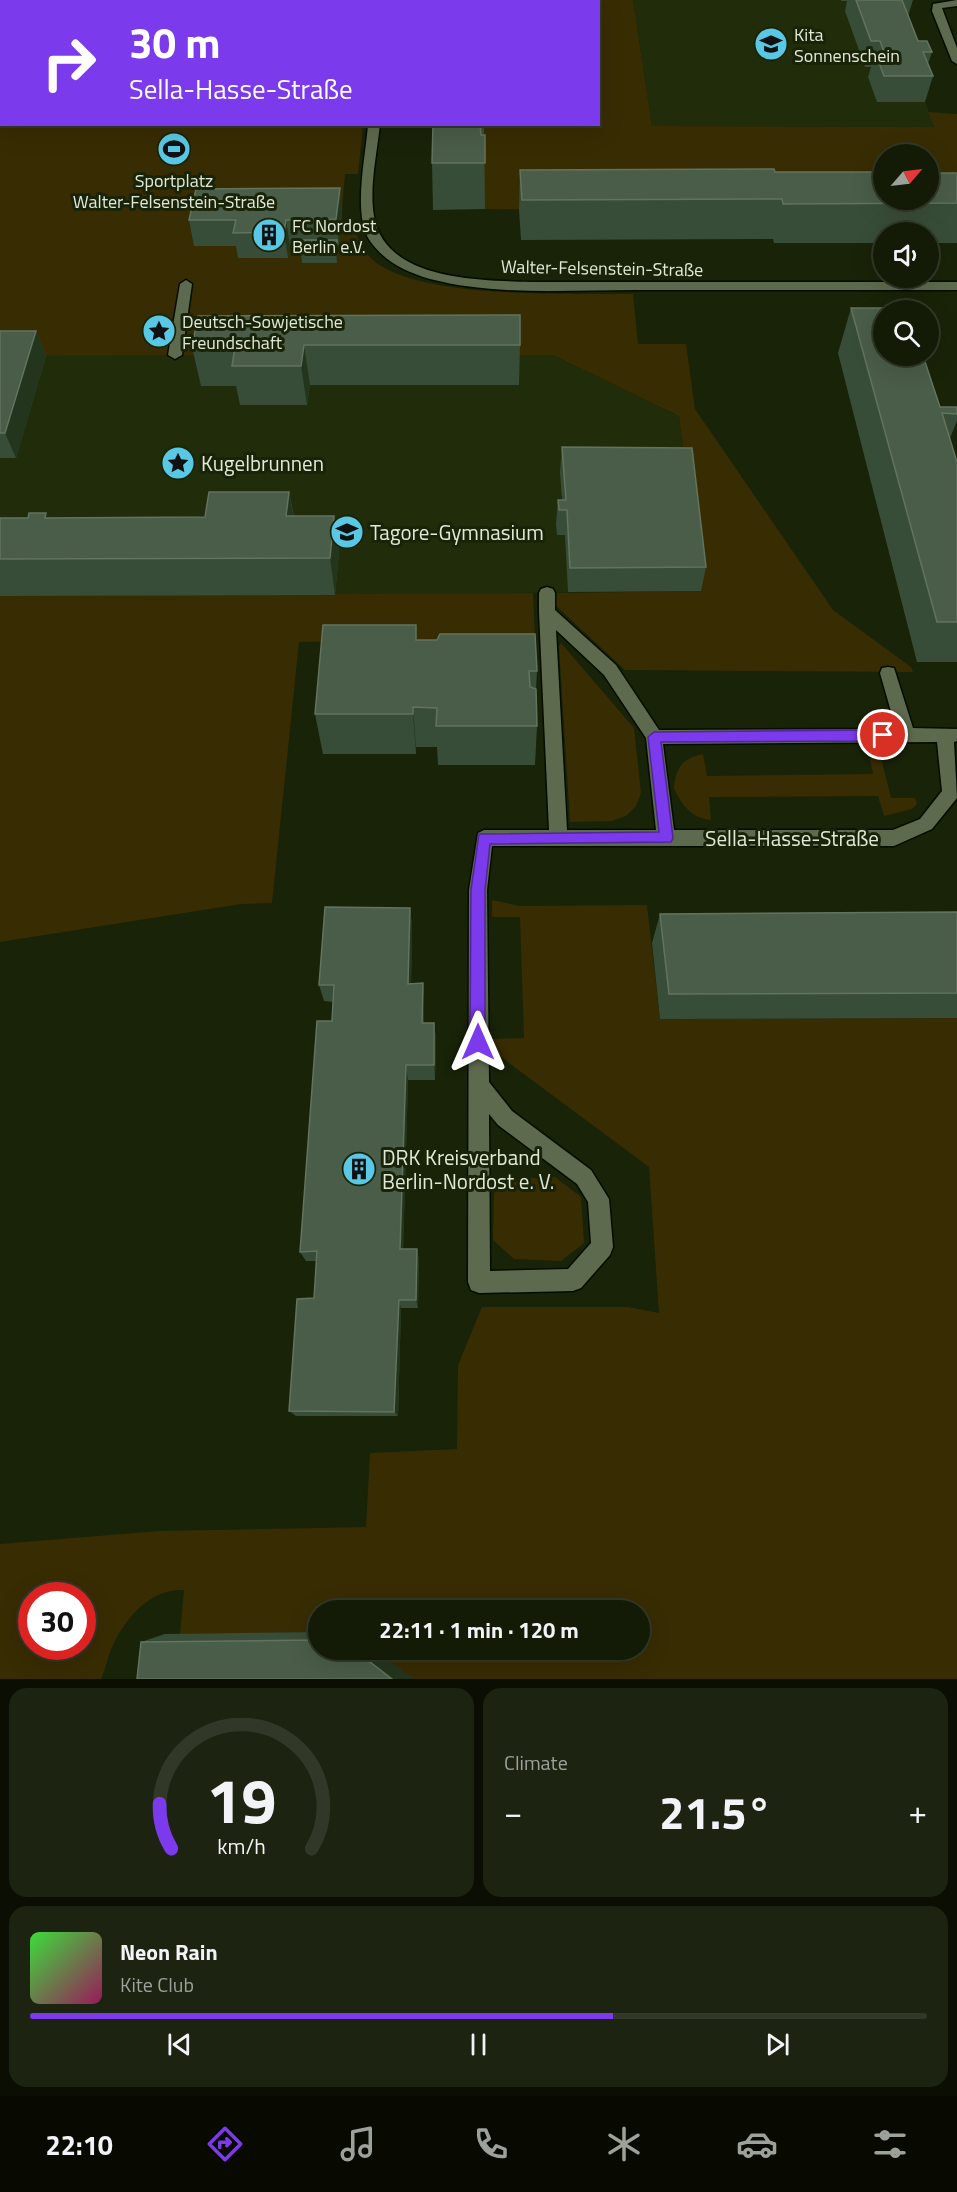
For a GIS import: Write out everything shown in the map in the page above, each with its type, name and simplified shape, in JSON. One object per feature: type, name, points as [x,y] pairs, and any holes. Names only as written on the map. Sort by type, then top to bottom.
[{"type":"street","points":[[957,3],[942,3],[938,6],[937,11],[957,61]]},
{"type":"street","name":"Walter-Felsenstein-Straße","points":[[374,126],[368,216],[371,231],[387,255],[429,275],[466,283],[530,286],[957,286]]},
{"type":"street","points":[[175,355],[186,284]]},
{"type":"street","points":[[547,593],[558,837]]},
{"type":"street","points":[[547,612],[610,670],[654,737],[666,838]]},
{"type":"street","points":[[888,673],[906,735]]},
{"type":"street","name":"Sella-Hasse-Straße","points":[[478,1085],[505,1118],[584,1177],[597,1199],[602,1247],[573,1280],[479,1282],[478,1085],[478,890],[484,838],[894,838],[926,824],[951,793],[951,735],[654,737]]},
{"type":"shaded area","points":[[600,0],[633,0],[652,126],[934,127],[928,112],[957,114],[957,212],[485,209],[480,126],[600,126]]},
{"type":"shaded area","name":"Kita Sonnenschein","points":[[633,0],[885,0],[935,127],[652,126]]},
{"type":"shaded area","points":[[0,126],[363,126],[358,174],[345,174],[341,224],[354,224],[360,244],[373,260],[395,273],[424,282],[459,288],[497,292],[633,294],[638,344],[686,344],[695,409],[833,610],[911,667],[913,672],[625,670],[554,604],[557,593],[701,591],[679,416],[553,355],[0,356]]},
{"type":"shaded area","name":"Tagore-Gymnasium","points":[[553,355],[679,416],[701,591],[0,596],[0,356]]},
{"type":"shaded area","points":[[533,593],[535,638],[299,642],[272,903],[241,904],[0,942],[0,596]]},
{"type":"shaded area","points":[[561,643],[634,728],[641,793],[636,806],[626,816],[612,821],[570,822],[559,646]]},
{"type":"shaded area","points":[[880,753],[891,798],[915,798],[917,804],[912,809],[884,816],[878,796],[709,797],[711,820],[698,817],[688,810],[674,789],[676,776],[681,766],[690,758],[703,754],[707,776],[873,774],[869,754]]},
{"type":"shaded area","points":[[492,900],[520,906],[647,905],[660,1019],[957,1018],[957,1679],[413,1679],[388,1660],[650,1660],[650,1600],[308,1600],[308,1632],[180,1634],[184,1590],[161,1594],[133,1614],[114,1643],[101,1679],[0,1679],[0,1544],[159,1531],[366,1527],[370,1453],[457,1449],[458,1365],[482,1307],[628,1307],[659,1313],[649,1167],[489,1048],[490,1039],[524,1038],[520,917],[492,917]]},
{"type":"shaded area","points":[[555,1177],[581,1197],[584,1243],[561,1261],[514,1259],[493,1240],[494,1193],[514,1179]]},
{"type":"building","points":[[856,0],[902,0],[918,41],[927,41],[932,52],[923,52],[933,76],[884,76],[875,52],[884,52],[880,41],[871,41]]},
{"type":"building","points":[[433,126],[480,126],[481,135],[485,135],[485,163],[432,163]]},
{"type":"building","points":[[774,169],[775,172],[873,172],[873,203],[783,204],[782,199],[522,200],[520,170]]},
{"type":"building","points":[[939,173],[957,173],[957,203],[939,203]]},
{"type":"building","points":[[340,188],[336,219],[286,220],[284,232],[233,233],[236,220],[189,220],[196,189]]},
{"type":"building","points":[[303,240],[337,240],[336,253],[301,253]]},
{"type":"building","points":[[851,308],[873,308],[873,366],[926,366],[940,407],[957,407],[957,414],[942,413],[957,462],[957,622],[937,622]]},
{"type":"building","points":[[520,315],[520,345],[304,345],[301,366],[232,366],[235,347],[192,347],[198,316]]},
{"type":"building","points":[[0,331],[36,331],[5,433],[0,433]]},
{"type":"building","points":[[562,447],[692,448],[706,567],[570,568],[567,510],[559,510],[558,500],[566,500]]},
{"type":"building","points":[[209,492],[289,492],[286,516],[334,516],[330,558],[0,559],[0,518],[28,518],[29,513],[46,513],[45,518],[205,517]]},
{"type":"building","points":[[323,625],[416,625],[416,640],[437,640],[440,634],[535,634],[537,671],[529,671],[530,687],[536,689],[537,726],[436,726],[437,708],[413,707],[413,714],[315,714]]},
{"type":"building","name":"DRK Kreisverband Berlin-Nordost e. V.","points":[[325,907],[410,908],[408,984],[423,983],[422,1023],[434,1023],[434,1065],[406,1065],[400,1249],[417,1249],[416,1300],[399,1300],[394,1412],[289,1411],[297,1299],[314,1298],[317,1251],[300,1252],[317,1021],[332,1021],[334,985],[319,985]]},
{"type":"building","points":[[957,912],[957,993],[669,994],[660,914]]},
{"type":"building","points":[[308,1640],[308,1660],[370,1662],[392,1679],[137,1679],[141,1642]]},
{"type":"place","name":"Kita Sonnenschein","points":[[771,44]]},
{"type":"place","name":"Sportplatz Walter-Felsenstein-Straße","points":[[174,149]]},
{"type":"place","name":"FC Nordost Berlin e.V.","points":[[269,235]]},
{"type":"place","name":"Deutsch-Sowjetische Freundschaft","points":[[159,331]]},
{"type":"place","name":"Kugelbrunnen","points":[[178,463]]},
{"type":"place","name":"Tagore-Gymnasium","points":[[347,532]]},
{"type":"place","name":"DRK Kreisverband Berlin-Nordost e. V.","points":[[359,1169]]},
{"type":"route","points":[[478,1042],[478,890],[484,838],[666,838],[654,737],[883,735]]}]
